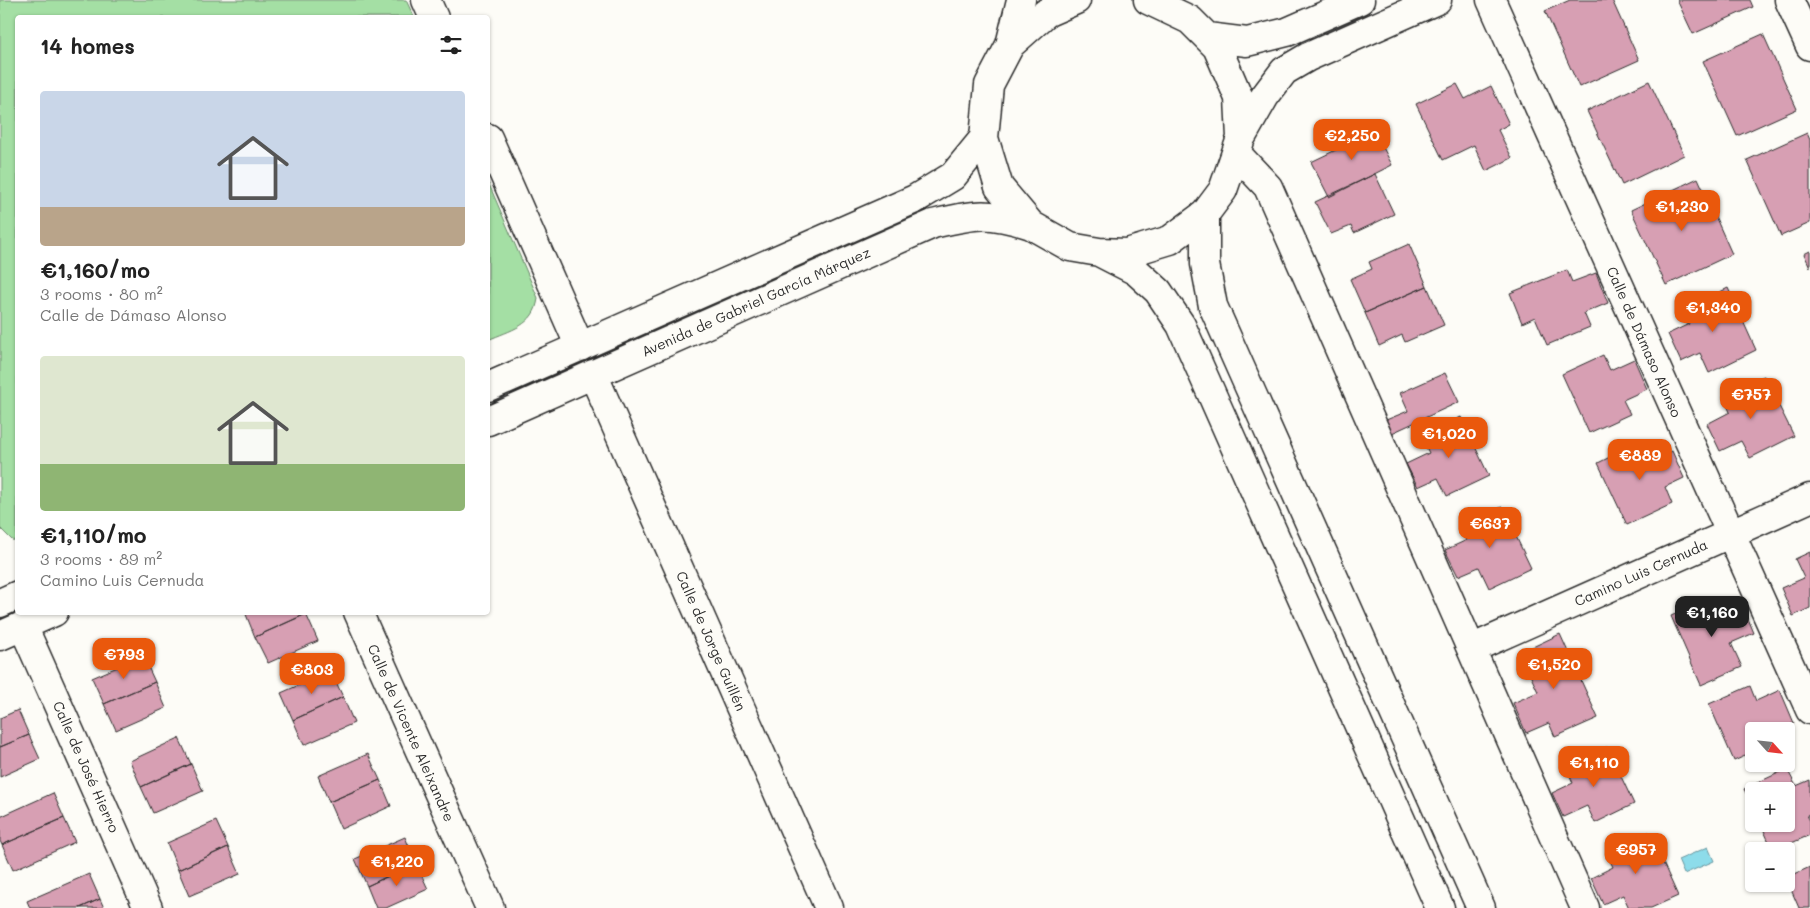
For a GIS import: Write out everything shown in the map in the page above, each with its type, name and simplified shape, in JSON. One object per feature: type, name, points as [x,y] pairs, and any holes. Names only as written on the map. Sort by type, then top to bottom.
[{"type":"street","points":[[426,0],[433,15]]},
{"type":"street","points":[[1021,0],[1010,45],[989,85],[984,138],[999,187],[1031,225],[1070,246],[1099,252],[1128,253],[1170,240],[1205,214],[1223,190],[1238,146],[1265,96],[1284,70],[1308,57],[1437,0]]},
{"type":"street","points":[[1010,45],[1046,13],[1076,0]]},
{"type":"street","points":[[1148,0],[1190,20],[1216,47],[1239,98],[1238,146],[1268,187],[1585,908]]},
{"type":"street","points":[[1207,37],[1247,42],[1287,32],[1360,0]]},
{"type":"street","name":"Calle de Dámaso Alonso","points":[[1491,0],[1810,710]]},
{"type":"street","points":[[1790,0],[1810,46]]},
{"type":"street","points":[[490,386],[915,199],[952,176],[984,138]]},
{"type":"street","points":[[490,143],[580,347]]},
{"type":"street","name":"Avenida de Gabriel García Márquez","points":[[490,420],[933,224],[974,214],[1003,216],[1031,225]]},
{"type":"street","points":[[1205,214],[1205,264],[1213,306],[1481,908]]},
{"type":"street","points":[[1099,252],[1136,271],[1158,291],[1181,325],[1440,908]]},
{"type":"street","name":"Calle de Jorge Guillén","points":[[592,374],[829,908]]},
{"type":"street","name":"Camino Luis Cernuda","points":[[1471,649],[1810,498]]},
{"type":"street","points":[[12,631],[47,615]]},
{"type":"street","name":"Calle de Vicente Aleixandre","points":[[359,615],[490,908]]},
{"type":"street","name":"Calle de José Hierro","points":[[12,631],[148,908]]},
{"type":"green space","points":[[0,0],[406,0],[413,15],[15,15],[15,541],[0,528]]},
{"type":"green space","points":[[490,187],[538,298],[532,315],[527,321],[513,330],[490,339]]},
{"type":"water","points":[[1708,847],[1714,861],[1684,874],[1678,860]]},
{"type":"building","points":[[1570,0],[1612,0],[1639,60],[1579,87],[1545,11]]},
{"type":"building","points":[[1677,0],[1750,0],[1753,7],[1693,34]]},
{"type":"building","points":[[1763,34],[1797,109],[1737,136],[1703,61]]},
{"type":"building","points":[[1649,81],[1684,155],[1622,185],[1587,111]]},
{"type":"building","points":[[1457,84],[1465,99],[1491,86],[1509,124],[1498,130],[1512,158],[1486,171],[1474,145],[1443,160],[1416,104]]},
{"type":"building","points":[[1371,124],[1392,165],[1329,197],[1311,162],[1340,148],[1337,142]]},
{"type":"building","points":[[1807,133],[1810,140],[1810,223],[1781,236],[1747,160]]},
{"type":"building","points":[[1375,174],[1394,214],[1354,233],[1351,226],[1331,234],[1315,202]]},
{"type":"building","points":[[1698,178],[1732,254],[1666,285],[1631,210]]},
{"type":"building","points":[[1409,244],[1427,286],[1365,313],[1350,279],[1372,269],[1369,262]]},
{"type":"building","points":[[1810,251],[1810,267],[1804,254]]},
{"type":"building","points":[[1567,270],[1572,282],[1596,273],[1608,303],[1584,313],[1590,327],[1547,345],[1535,317],[1522,323],[1510,293]]},
{"type":"building","points":[[1427,286],[1444,325],[1405,342],[1402,335],[1379,346],[1365,313]]},
{"type":"building","points":[[1728,288],[1756,350],[1709,373],[1700,353],[1681,362],[1668,334],[1689,324],[1683,310]]},
{"type":"building","points":[[1603,355],[1610,370],[1634,359],[1647,389],[1623,400],[1630,414],[1589,433],[1562,374]]},
{"type":"building","points":[[1445,373],[1459,402],[1392,433],[1386,420],[1408,411],[1400,393]]},
{"type":"building","points":[[1764,376],[1794,436],[1750,458],[1741,441],[1720,451],[1707,424],[1730,412],[1723,396]]},
{"type":"building","points":[[1461,417],[1489,476],[1447,496],[1438,478],[1418,487],[1406,464],[1429,453],[1421,437]]},
{"type":"building","points":[[1640,442],[1649,462],[1672,451],[1684,478],[1665,487],[1672,504],[1627,525],[1598,463]]},
{"type":"building","points":[[1502,507],[1531,568],[1489,588],[1479,567],[1458,576],[1445,550],[1467,540],[1460,526]]},
{"type":"building","points":[[1810,552],[1810,608],[1793,616],[1781,588],[1804,578],[1795,559]]},
{"type":"building","points":[[1710,599],[1716,612],[1741,602],[1754,633],[1731,643],[1742,667],[1701,685],[1671,616]]},
{"type":"building","points":[[246,615],[304,615],[255,637]]},
{"type":"building","points":[[306,615],[318,641],[268,663],[255,637]]},
{"type":"building","points":[[1560,634],[1598,718],[1555,737],[1549,723],[1526,733],[1513,703],[1538,692],[1520,653]]},
{"type":"building","points":[[143,656],[155,682],[104,704],[92,678]]},
{"type":"building","points":[[331,671],[343,697],[293,720],[281,693]]},
{"type":"building","points":[[155,682],[166,708],[116,730],[104,704]]},
{"type":"building","points":[[1750,686],[1756,701],[1780,690],[1794,722],[1745,722],[1745,756],[1734,761],[1709,704]]},
{"type":"building","points":[[343,697],[354,723],[304,745],[293,720]]},
{"type":"building","points":[[18,710],[29,735],[0,747],[0,718]]},
{"type":"building","points":[[29,735],[40,759],[0,777],[0,747]]},
{"type":"building","points":[[179,738],[191,764],[141,787],[130,761]]},
{"type":"building","points":[[1607,747],[1634,804],[1595,823],[1587,806],[1563,817],[1552,793],[1573,783],[1566,767]]},
{"type":"building","points":[[368,754],[380,780],[329,802],[318,776]]},
{"type":"building","points":[[191,764],[203,791],[153,813],[141,787]]},
{"type":"building","points":[[1781,772],[1789,772],[1794,782],[1759,782]]},
{"type":"building","points":[[380,780],[391,806],[341,829],[329,802]]},
{"type":"building","points":[[1810,780],[1810,814],[1807,815],[1810,821],[1810,835],[1794,842],[1769,842],[1765,832],[1795,832],[1795,784],[1796,786]]},
{"type":"building","points":[[53,793],[64,818],[2,845],[0,841],[0,817]]},
{"type":"building","points":[[64,818],[75,842],[13,870],[2,845]]},
{"type":"building","points":[[216,821],[228,847],[178,870],[167,843]]},
{"type":"building","points":[[1649,832],[1678,896],[1651,908],[1629,908],[1623,895],[1603,904],[1591,878],[1613,867],[1606,852]]},
{"type":"building","points":[[405,837],[416,863],[367,886],[355,859]]},
{"type":"building","points":[[228,847],[240,874],[189,896],[178,870]]},
{"type":"building","points":[[416,863],[428,889],[386,908],[376,908],[367,886]]},
{"type":"building","points":[[1810,867],[1810,908],[1799,908],[1792,892],[1795,892],[1795,874]]},
{"type":"building","points":[[89,874],[100,899],[80,908],[30,908],[27,901]]},
{"type":"building","points":[[100,899],[104,908],[80,908]]}]
